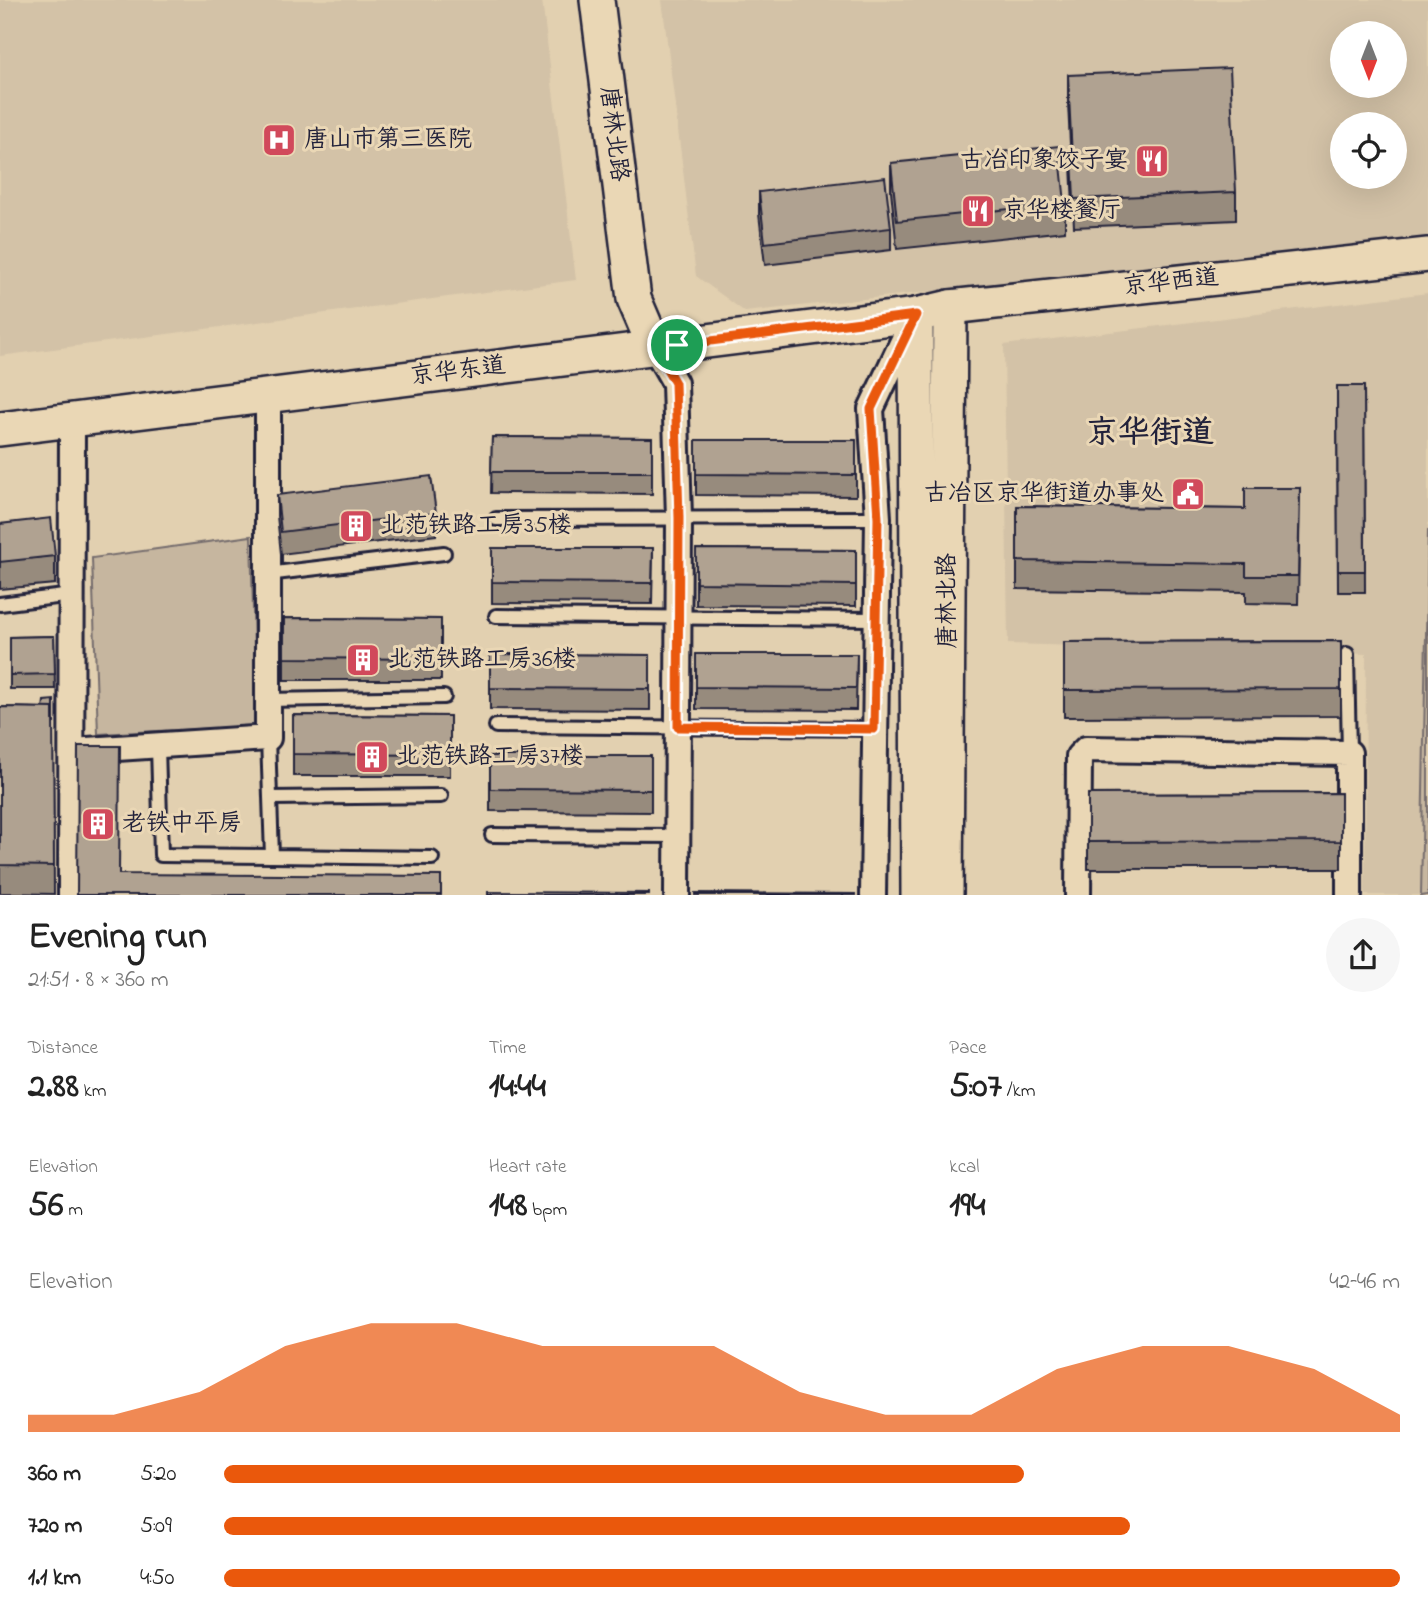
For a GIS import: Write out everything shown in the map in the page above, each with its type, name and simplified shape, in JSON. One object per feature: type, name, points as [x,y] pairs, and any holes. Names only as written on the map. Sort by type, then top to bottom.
[{"type":"main road","name":"唐林北路","points":[[597,0],[634,299],[666,346]]},
{"type":"main road","name":"唐林北路","points":[[615,0],[653,287],[666,346]]},
{"type":"main road","name":"京华西道","points":[[916,315],[950,307],[1428,255]]},
{"type":"main road","name":"唐林北路","points":[[946,895],[950,307]]},
{"type":"main road","name":"唐林北路","points":[[916,315],[918,895]]},
{"type":"main road","name":"京华东道","points":[[0,429],[916,315]]},
{"type":"street","points":[[873,895],[878,518],[871,409],[916,315]]},
{"type":"street","points":[[666,346],[675,383],[679,518],[677,895]]},
{"type":"street","points":[[72,751],[268,738],[268,394]]},
{"type":"street","points":[[71,895],[72,421]]},
{"type":"street","points":[[1078,895],[1079,756],[1086,749],[1349,753],[1349,895]]},
{"type":"lane","points":[[496,519],[878,518]]},
{"type":"lane","points":[[267,574],[444,553]]},
{"type":"lane","points":[[0,604],[72,596]]},
{"type":"lane","points":[[496,617],[875,619]]},
{"type":"lane","points":[[1347,654],[1349,753]]},
{"type":"lane","points":[[266,700],[444,697]]},
{"type":"lane","points":[[496,726],[874,729]]},
{"type":"lane","points":[[268,738],[272,856]]},
{"type":"lane","points":[[158,746],[162,855],[432,858]]},
{"type":"lane","points":[[271,798],[441,796]]},
{"type":"lane","points":[[492,835],[677,836]]},
{"type":"shaded area","name":"唐山市第三医院","points":[[0,0],[542,0],[576,280],[0,356]]},
{"type":"shaded area","points":[[662,0],[1428,0],[1428,237],[745,312],[696,276]]},
{"type":"shaded area","name":"古冶区京华街道办事处","points":[[1428,293],[1428,895],[1365,895],[1366,654],[1008,644],[1004,345]]},
{"type":"shaded area","points":[[1428,529],[1428,895],[1421,895]]},
{"type":"shaded area","points":[[251,536],[256,726],[98,734],[92,558]]},
{"type":"building","name":"古冶印象饺子宴","points":[[1230,68],[1236,192],[1074,199],[1068,75]]},
{"type":"building","points":[[1059,146],[1065,203],[897,221],[891,163]]},
{"type":"building","points":[[885,177],[891,228],[765,243],[759,192]]},
{"type":"building","points":[[1337,386],[1364,386],[1365,571],[1338,571]]},
{"type":"building","points":[[492,437],[652,438],[652,472],[491,472]]},
{"type":"building","points":[[696,440],[856,440],[856,475],[696,474]]},
{"type":"building","points":[[431,476],[436,513],[281,532],[277,495]]},
{"type":"building","points":[[1245,488],[1300,488],[1298,576],[1246,576],[1246,564],[1017,561],[1017,506],[1245,509]]},
{"type":"building","points":[[51,518],[55,556],[0,562],[0,524]]},
{"type":"building","points":[[492,548],[653,548],[652,583],[492,582]]},
{"type":"building","points":[[696,549],[856,550],[856,585],[696,583]]},
{"type":"building","points":[[284,618],[441,619],[441,659],[284,658]]},
{"type":"building","points":[[54,636],[55,674],[10,675],[10,637]]},
{"type":"building","points":[[1341,641],[1341,689],[1064,690],[1064,642]]},
{"type":"building","points":[[490,654],[650,655],[650,689],[490,688]]},
{"type":"building","points":[[696,654],[857,654],[856,688],[696,687]]},
{"type":"building","points":[[54,700],[53,723],[53,708],[43,708],[44,701]]},
{"type":"building","points":[[0,707],[53,708],[54,866],[0,865]]},
{"type":"building","points":[[293,715],[450,716],[450,755],[293,754]]},
{"type":"building","points":[[78,746],[120,746],[119,874],[441,876],[441,895],[77,895]]},
{"type":"building","points":[[490,756],[651,756],[651,790],[490,789]]},
{"type":"building","points":[[1341,793],[1341,841],[1088,842],[1088,794]]},
{"type":"building","points":[[488,892],[649,893],[649,895],[488,895]]},
{"type":"building","points":[[855,894],[855,895],[695,895]]},
{"type":"place","name":"唐山市第三医院","points":[[279,140]]},
{"type":"place","name":"古冶印象饺子宴","points":[[1152,161]]},
{"type":"place","name":"京华楼餐厅","points":[[978,211]]},
{"type":"place","name":"古冶区京华街道办事处","points":[[1188,494]]},
{"type":"place","name":"北范铁路工房35楼","points":[[356,526]]},
{"type":"place","name":"北范铁路工房36楼","points":[[363,660]]},
{"type":"place","name":"北范铁路工房37楼","points":[[372,757]]},
{"type":"place","name":"老铁中平房","points":[[98,824]]},
{"type":"district","name":"京华街道","points":[[1150,434]]},
{"type":"route","points":[[916,315],[871,409],[878,518],[874,729],[678,727],[679,518],[675,383],[655,348],[677,345],[916,315]]}]
